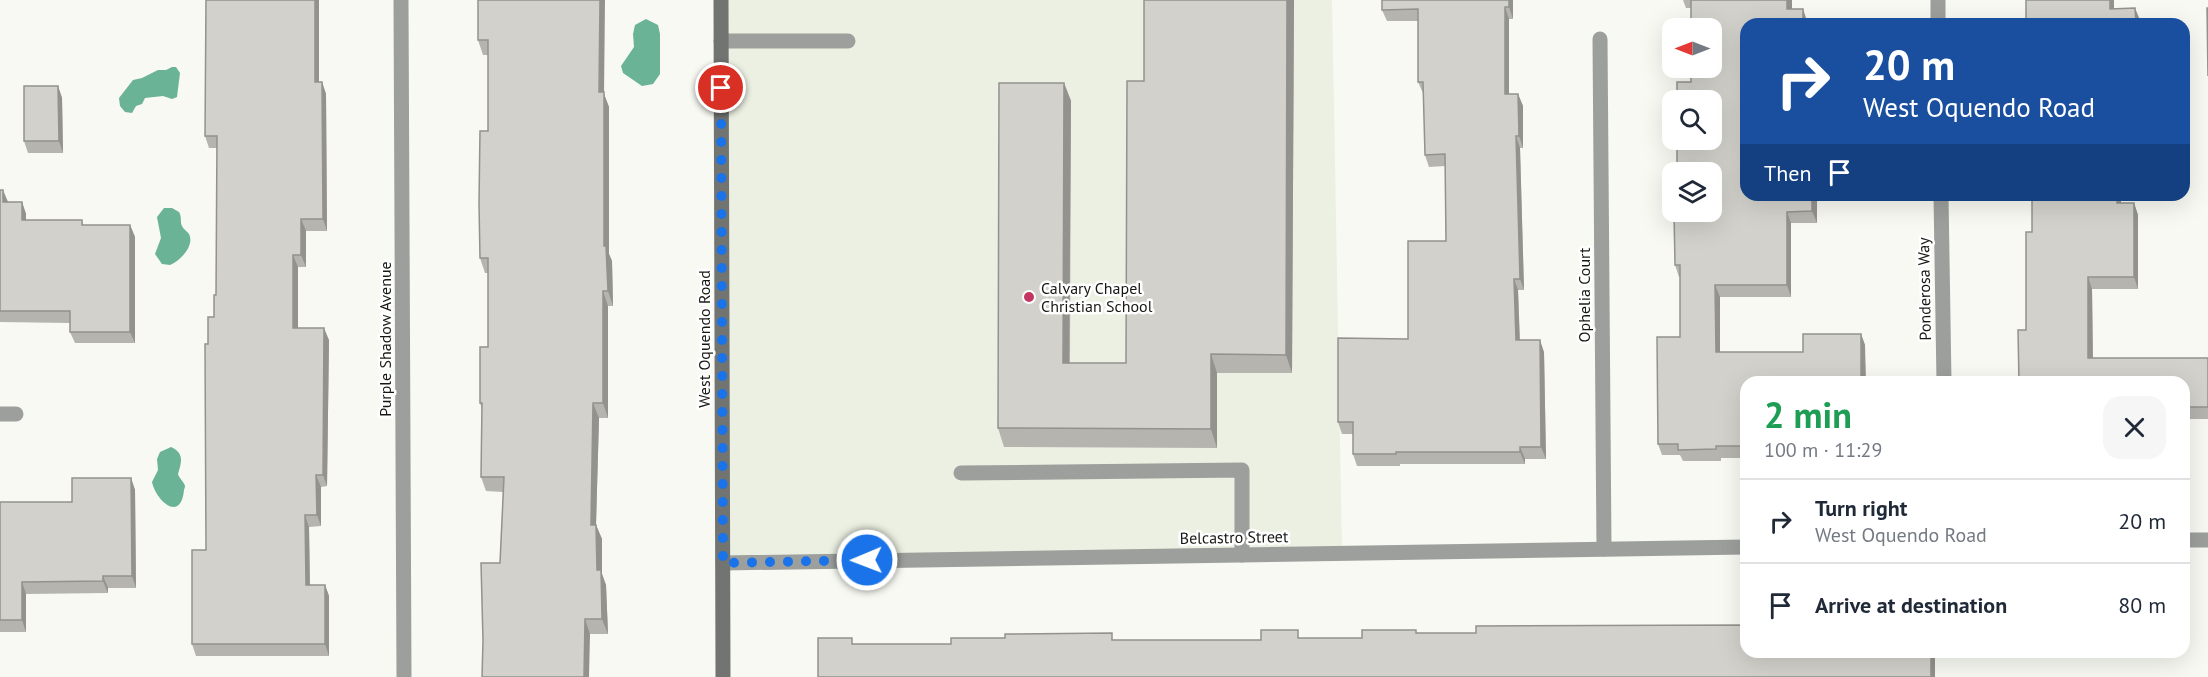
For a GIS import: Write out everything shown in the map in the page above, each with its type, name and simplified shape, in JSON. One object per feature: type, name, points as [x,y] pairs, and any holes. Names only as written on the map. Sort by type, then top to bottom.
[{"type":"street","name":"Purple Shadow Avenue","points":[[401,0],[404,677]]},
{"type":"street","name":"West Oquendo Road","points":[[721,0],[723,677]]},
{"type":"street","points":[[1938,0],[1938,18]]},
{"type":"street","name":"Ophelia Court","points":[[1600,39],[1604,549]]},
{"type":"street","points":[[721,41],[848,41]]},
{"type":"street","name":"Ponderosa Way","points":[[1941,201],[1944,376]]},
{"type":"street","points":[[961,472],[1242,470],[1242,555]]},
{"type":"street","points":[[2190,540],[2208,540]]},
{"type":"street","name":"Belcastro Street","points":[[723,563],[1740,547]]},
{"type":"shaded area","name":"Calvary Chapel Christian School","points":[[721,0],[1332,0],[1342,552],[723,563]]},
{"type":"shaded area","points":[[646,19],[658,25],[660,74],[653,84],[642,86],[623,73],[621,66],[634,47],[635,25]]},
{"type":"shaded area","points":[[176,67],[180,73],[177,97],[172,99],[163,96],[145,98],[132,113],[125,112],[120,106],[119,98],[133,80]]},
{"type":"shaded area","points":[[164,208],[172,208],[179,212],[182,226],[190,239],[186,252],[170,265],[162,264],[155,254],[161,238],[157,217]]},
{"type":"shaded area","points":[[171,447],[180,455],[178,474],[185,486],[182,500],[174,507],[163,502],[152,482],[158,470],[157,459],[160,452]]},
{"type":"building","points":[[206,0],[315,0],[315,82],[322,82],[323,219],[301,219],[301,255],[293,255],[293,328],[324,328],[323,475],[316,475],[317,515],[305,515],[306,585],[325,585],[325,644],[192,644],[192,550],[206,550],[205,344],[208,344],[208,317],[214,317],[214,295],[216,295],[217,136],[205,136]]},
{"type":"building","points":[[478,0],[600,0],[599,92],[604,92],[604,246],[606,246],[608,291],[603,291],[603,403],[593,403],[591,525],[596,525],[597,570],[601,570],[602,619],[585,619],[584,677],[482,677],[481,563],[500,563],[504,477],[481,477],[480,347],[488,347],[488,258],[480,258],[480,131],[488,131],[488,40],[478,40]]},
{"type":"building","points":[[1144,0],[1287,0],[1286,355],[1211,354],[1211,429],[998,428],[999,83],[1064,83],[1063,363],[1126,363],[1127,81],[1144,81]]},
{"type":"building","points":[[1382,0],[1509,0],[1509,7],[1505,7],[1505,94],[1518,94],[1519,136],[1516,136],[1520,279],[1514,279],[1516,340],[1540,340],[1541,447],[1520,447],[1520,452],[1353,454],[1353,422],[1338,422],[1338,338],[1408,339],[1408,241],[1446,241],[1445,154],[1425,155],[1423,82],[1418,82],[1418,9],[1382,10]]},
{"type":"building","points":[[1691,0],[1787,0],[1787,9],[1803,9],[1803,18],[1740,18],[1740,201],[1812,201],[1812,211],[1787,212],[1787,285],[1715,285],[1716,352],[1803,352],[1803,334],[1861,334],[1861,376],[1740,376],[1740,446],[1678,450],[1678,444],[1658,444],[1657,337],[1680,337],[1680,265],[1675,265],[1674,222],[1722,222],[1722,162],[1677,162],[1677,150],[1722,150],[1722,90],[1677,90],[1677,82],[1691,82],[1691,78],[1722,78],[1722,18],[1691,18]]},
{"type":"building","points":[[2026,0],[2110,0],[2110,9],[2135,8],[2136,18],[2026,18]]},
{"type":"building","points":[[2207,8],[2208,8],[2208,76]]},
{"type":"building","points":[[24,86],[58,86],[59,141],[24,141]]},
{"type":"building","points":[[0,190],[3,190],[3,202],[22,202],[22,220],[82,220],[82,225],[130,225],[130,332],[70,332],[70,311],[0,311]]},
{"type":"building","points":[[2032,201],[2134,203],[2134,277],[2088,277],[2088,358],[2208,358],[2208,407],[2190,407],[2190,376],[2019,376],[2018,330],[2026,330],[2026,232],[2032,232]]},
{"type":"building","points":[[72,478],[131,478],[132,576],[103,576],[103,581],[22,582],[22,620],[0,620],[0,502],[72,502]]},
{"type":"building","points":[[1740,625],[1740,658],[1931,658],[1931,677],[818,677],[818,638],[852,638],[852,644],[951,644],[951,638],[1005,638],[1005,634],[1112,633],[1112,640],[1261,640],[1261,630],[1298,630],[1298,638],[1362,638],[1362,630],[1476,633],[1476,626]]},
{"type":"place","name":"Calvary Chapel Christian School","points":[[1029,297]]},
{"type":"route","points":[[721,88],[723,563],[867,560]]}]
